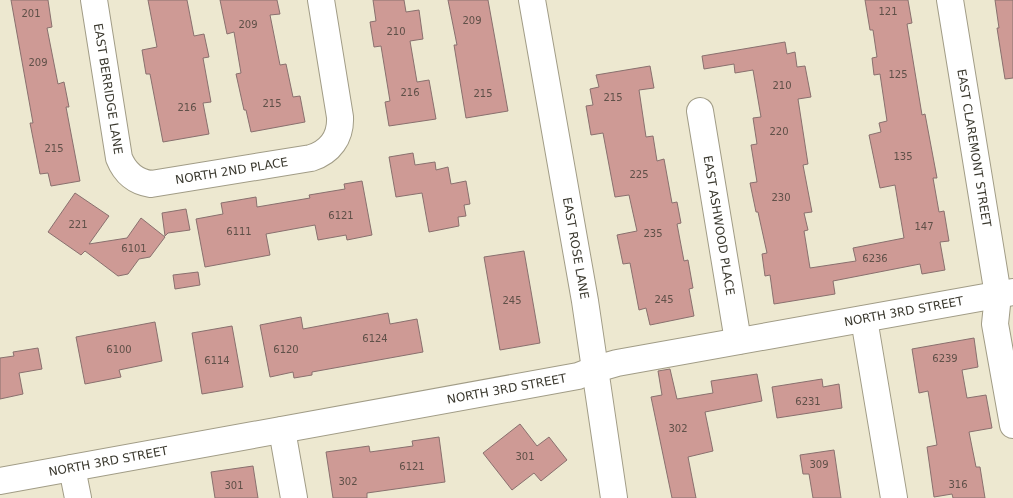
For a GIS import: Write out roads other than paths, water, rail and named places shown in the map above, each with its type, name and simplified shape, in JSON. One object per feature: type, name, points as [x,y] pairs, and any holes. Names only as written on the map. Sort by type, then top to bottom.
[{"type":"street","name":"EAST BERRIDGE LANE","points":[[94,0],[118,154],[121,164],[129,174]]},
{"type":"street","name":"NORTH 2ND PLACE","points":[[129,174],[138,181],[151,184],[311,158],[323,153],[332,145],[339,131],[340,117],[320,0]]},
{"type":"street","name":"EAST ROSE LANE","points":[[532,0],[596,368],[614,498]]},
{"type":"street","name":"EAST CLAREMONT STREET","points":[[950,0],[1005,294],[995,324],[1013,425]]},
{"type":"street","name":"EAST ASHWOOD PLACE","points":[[700,111],[738,341]]},
{"type":"street","name":"NORTH 3RD STREET","points":[[0,481],[578,376],[596,368],[616,363],[1005,294]]},
{"type":"street","points":[[864,319],[894,498]]},
{"type":"street","points":[[282,430],[294,498]]},
{"type":"street","points":[[72,468],[78,498]]}]
